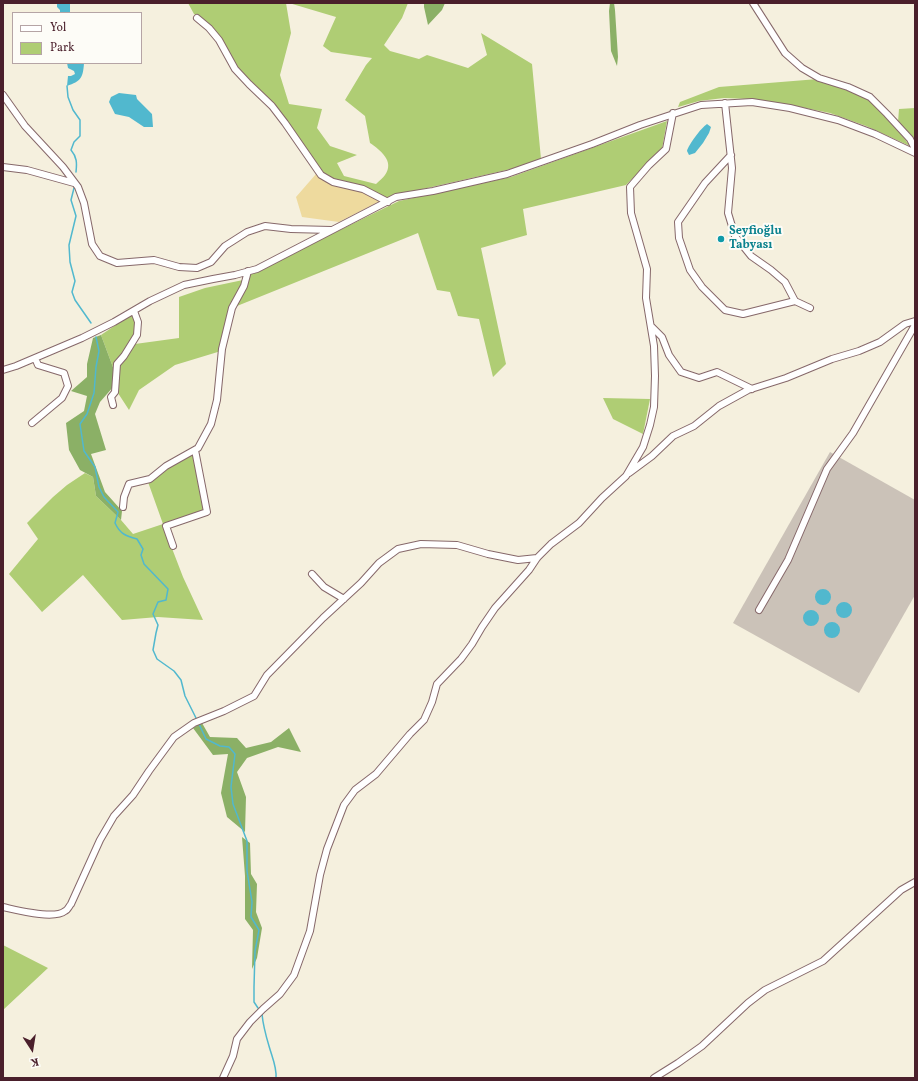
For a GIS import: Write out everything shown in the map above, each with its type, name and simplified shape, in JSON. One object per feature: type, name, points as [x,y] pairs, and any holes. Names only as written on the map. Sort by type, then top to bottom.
[{"type":"street","points":[[754,3],[785,53],[802,68],[819,78],[848,87],[870,97],[910,139],[915,149]]},
{"type":"street","points":[[197,18],[209,28],[219,40],[235,69],[286,122],[321,175],[333,182],[363,189],[388,202]]},
{"type":"street","points":[[3,95],[25,126],[63,167],[78,187],[84,203],[92,244],[100,256],[117,263],[154,260],[179,267],[197,268],[211,262],[225,246],[247,232],[265,226],[291,229],[333,230]]},
{"type":"street","points":[[3,370],[82,338],[114,322],[150,301],[184,285],[257,269],[396,197],[433,191],[507,174],[701,104],[752,102],[790,108],[838,120],[875,134],[915,152]]},
{"type":"street","points":[[725,103],[732,168],[728,212],[735,236],[751,256],[785,282],[795,301],[810,308]]},
{"type":"street","points":[[626,476],[643,448],[650,425],[654,408],[655,376],[654,346],[646,298],[647,269],[631,213],[630,186],[666,149],[673,113]]},
{"type":"street","points":[[731,155],[705,182],[678,222],[679,238],[690,270],[702,287],[725,310],[743,314],[795,301]]},
{"type":"street","points":[[3,167],[27,170],[74,183]]},
{"type":"street","points":[[123,507],[124,497],[129,484],[150,479],[166,466],[198,448],[211,424],[217,400],[222,349],[232,308],[244,286],[248,272]]},
{"type":"street","points":[[113,406],[111,398],[115,392],[117,364],[124,356],[137,335],[138,322],[134,310]]},
{"type":"street","points":[[224,1078],[233,1056],[237,1039],[250,1022],[280,994],[294,975],[310,931],[320,875],[327,849],[344,805],[355,790],[376,774],[424,720],[432,702],[437,684],[461,659],[472,644],[482,626],[529,570],[537,558],[551,544],[580,523],[602,498],[626,476],[652,456],[673,436],[694,426],[719,406],[752,389],[786,378],[832,359],[859,351],[880,342],[905,324],[915,321]]},
{"type":"street","points":[[759,610],[788,560],[827,469],[853,433],[915,325]]},
{"type":"street","points":[[650,326],[662,337],[669,355],[681,372],[699,378],[717,372],[752,389]]},
{"type":"street","points":[[32,423],[62,398],[68,386],[64,373],[38,365],[35,358]]},
{"type":"street","points":[[173,546],[166,526],[207,512],[195,450]]},
{"type":"street","points":[[3,907],[45,915],[57,915],[66,911],[71,904],[100,840],[114,816],[133,794],[174,737],[194,723],[224,711],[254,696],[267,675],[297,643],[361,583],[379,563],[398,549],[421,544],[457,545],[488,554],[518,560],[537,558]]},
{"type":"street","points":[[312,574],[324,587],[344,599]]},
{"type":"street","points":[[654,1078],[702,1046],[748,1003],[765,990],[824,961],[901,890],[915,882]]},
{"type":"shaded area","points":[[830,452],[915,500],[915,595],[859,693],[733,623]]},
{"type":"green space","points":[[188,3],[286,3],[291,33],[280,75],[289,104],[322,109],[317,128],[330,146],[357,155],[337,163],[344,176],[376,184],[388,170],[385,156],[370,143],[365,116],[345,100],[366,65],[372,58],[331,52],[323,46],[336,17],[289,3],[408,3],[402,18],[384,45],[390,51],[419,59],[427,55],[468,68],[487,55],[481,33],[532,64],[541,159],[511,169],[384,199],[334,180],[323,174],[292,129],[237,69],[211,27],[194,14]]},
{"type":"green space","points":[[424,3],[445,3],[442,10],[428,25],[424,7]]},
{"type":"green space","points":[[610,3],[614,3],[615,10],[618,57],[617,66],[611,51]]},
{"type":"green space","points":[[818,79],[847,89],[869,99],[891,121],[910,146],[866,126],[830,113],[790,105],[749,99],[724,98],[699,101],[678,107],[680,102],[719,87]]},
{"type":"green space","points":[[915,108],[915,144],[898,122],[899,109]]},
{"type":"green space","points":[[667,121],[662,149],[626,185],[523,209],[527,235],[481,248],[506,364],[493,377],[479,319],[458,316],[450,292],[437,290],[418,233],[237,306],[250,274],[399,201],[511,177]]},
{"type":"green space","points":[[243,280],[221,351],[175,365],[139,390],[129,410],[116,390],[118,366],[135,344],[179,338],[179,297],[205,288]]},
{"type":"green space","points":[[132,314],[137,323],[135,335],[114,370],[101,335]]},
{"type":"green space","points":[[101,335],[114,370],[114,386],[100,402],[95,414],[106,450],[91,454],[105,492],[122,511],[121,520],[96,496],[93,477],[80,470],[69,450],[66,423],[84,411],[87,396],[71,391],[87,377],[87,364],[93,338]]},
{"type":"green space","points":[[603,398],[650,399],[643,434],[613,419]]},
{"type":"green space","points":[[194,452],[205,511],[163,525],[183,577],[203,620],[158,617],[122,620],[83,575],[42,612],[9,574],[38,539],[27,523],[53,497],[85,473],[93,477],[96,496],[133,534],[163,524],[148,482],[166,468]]},
{"type":"green space","points":[[202,723],[210,737],[237,738],[246,748],[271,742],[289,728],[301,752],[278,747],[247,758],[237,772],[246,797],[245,832],[227,817],[221,793],[228,754],[213,755],[193,728]]},
{"type":"green space","points":[[242,837],[250,843],[251,874],[257,884],[256,912],[262,928],[257,958],[252,969],[253,930],[245,919],[245,876]]},
{"type":"green space","points":[[3,945],[48,968],[3,1010]]},
{"type":"sand","points":[[316,174],[330,183],[363,190],[382,200],[339,222],[302,217],[296,197]]},
{"type":"water","points":[[57,3],[70,3],[70,12],[60,12],[57,7]]},
{"type":"water","points":[[67,64],[84,64],[82,76],[67,86],[68,76],[75,74],[74,71],[68,68]]},
{"type":"water","points":[[119,93],[136,95],[137,99],[152,114],[153,127],[144,127],[129,117],[115,114],[109,102],[111,97]]},
{"type":"water","points":[[707,124],[711,127],[709,133],[695,153],[689,155],[687,151],[690,144]]},
{"type":"water","points":[[820,589],[826,589],[831,594],[829,603],[826,605],[820,605],[815,600],[815,594]]},
{"type":"water","points":[[841,602],[847,602],[852,607],[850,616],[847,618],[841,618],[836,613],[836,607]]},
{"type":"water","points":[[808,610],[814,610],[819,615],[817,624],[814,626],[808,626],[803,621],[803,615]]},
{"type":"water","points":[[832,622],[838,624],[840,630],[838,636],[832,638],[826,636],[824,630],[826,624]]},
{"type":"waterway","points":[[67,86],[68,97],[73,110],[80,120],[80,136],[74,142],[71,150],[76,160],[76,172]]},
{"type":"waterway","points":[[74,188],[71,200],[76,216],[69,245],[70,262],[75,281],[72,292],[75,300],[91,323]]},
{"type":"waterway","points":[[96,337],[99,351],[94,393],[87,414],[80,424],[84,451],[95,467],[99,487],[104,497],[118,512],[115,523],[117,527],[124,534],[137,539],[143,549],[141,555],[144,564],[168,589],[166,600],[158,602],[153,614],[158,625],[153,650],[157,659],[174,671],[181,680],[185,696],[196,718]]},
{"type":"waterway","points":[[199,724],[206,739],[220,746],[229,747],[235,754],[231,787],[233,804],[247,841],[247,871],[252,902],[251,917],[259,930],[255,951],[254,987],[254,1002],[258,1008]]},
{"type":"waterway","points":[[262,1014],[275,1066],[276,1078]]},
{"type":"place","name":"Seyfioğlu Tabyası","points":[[721,239]]}]
